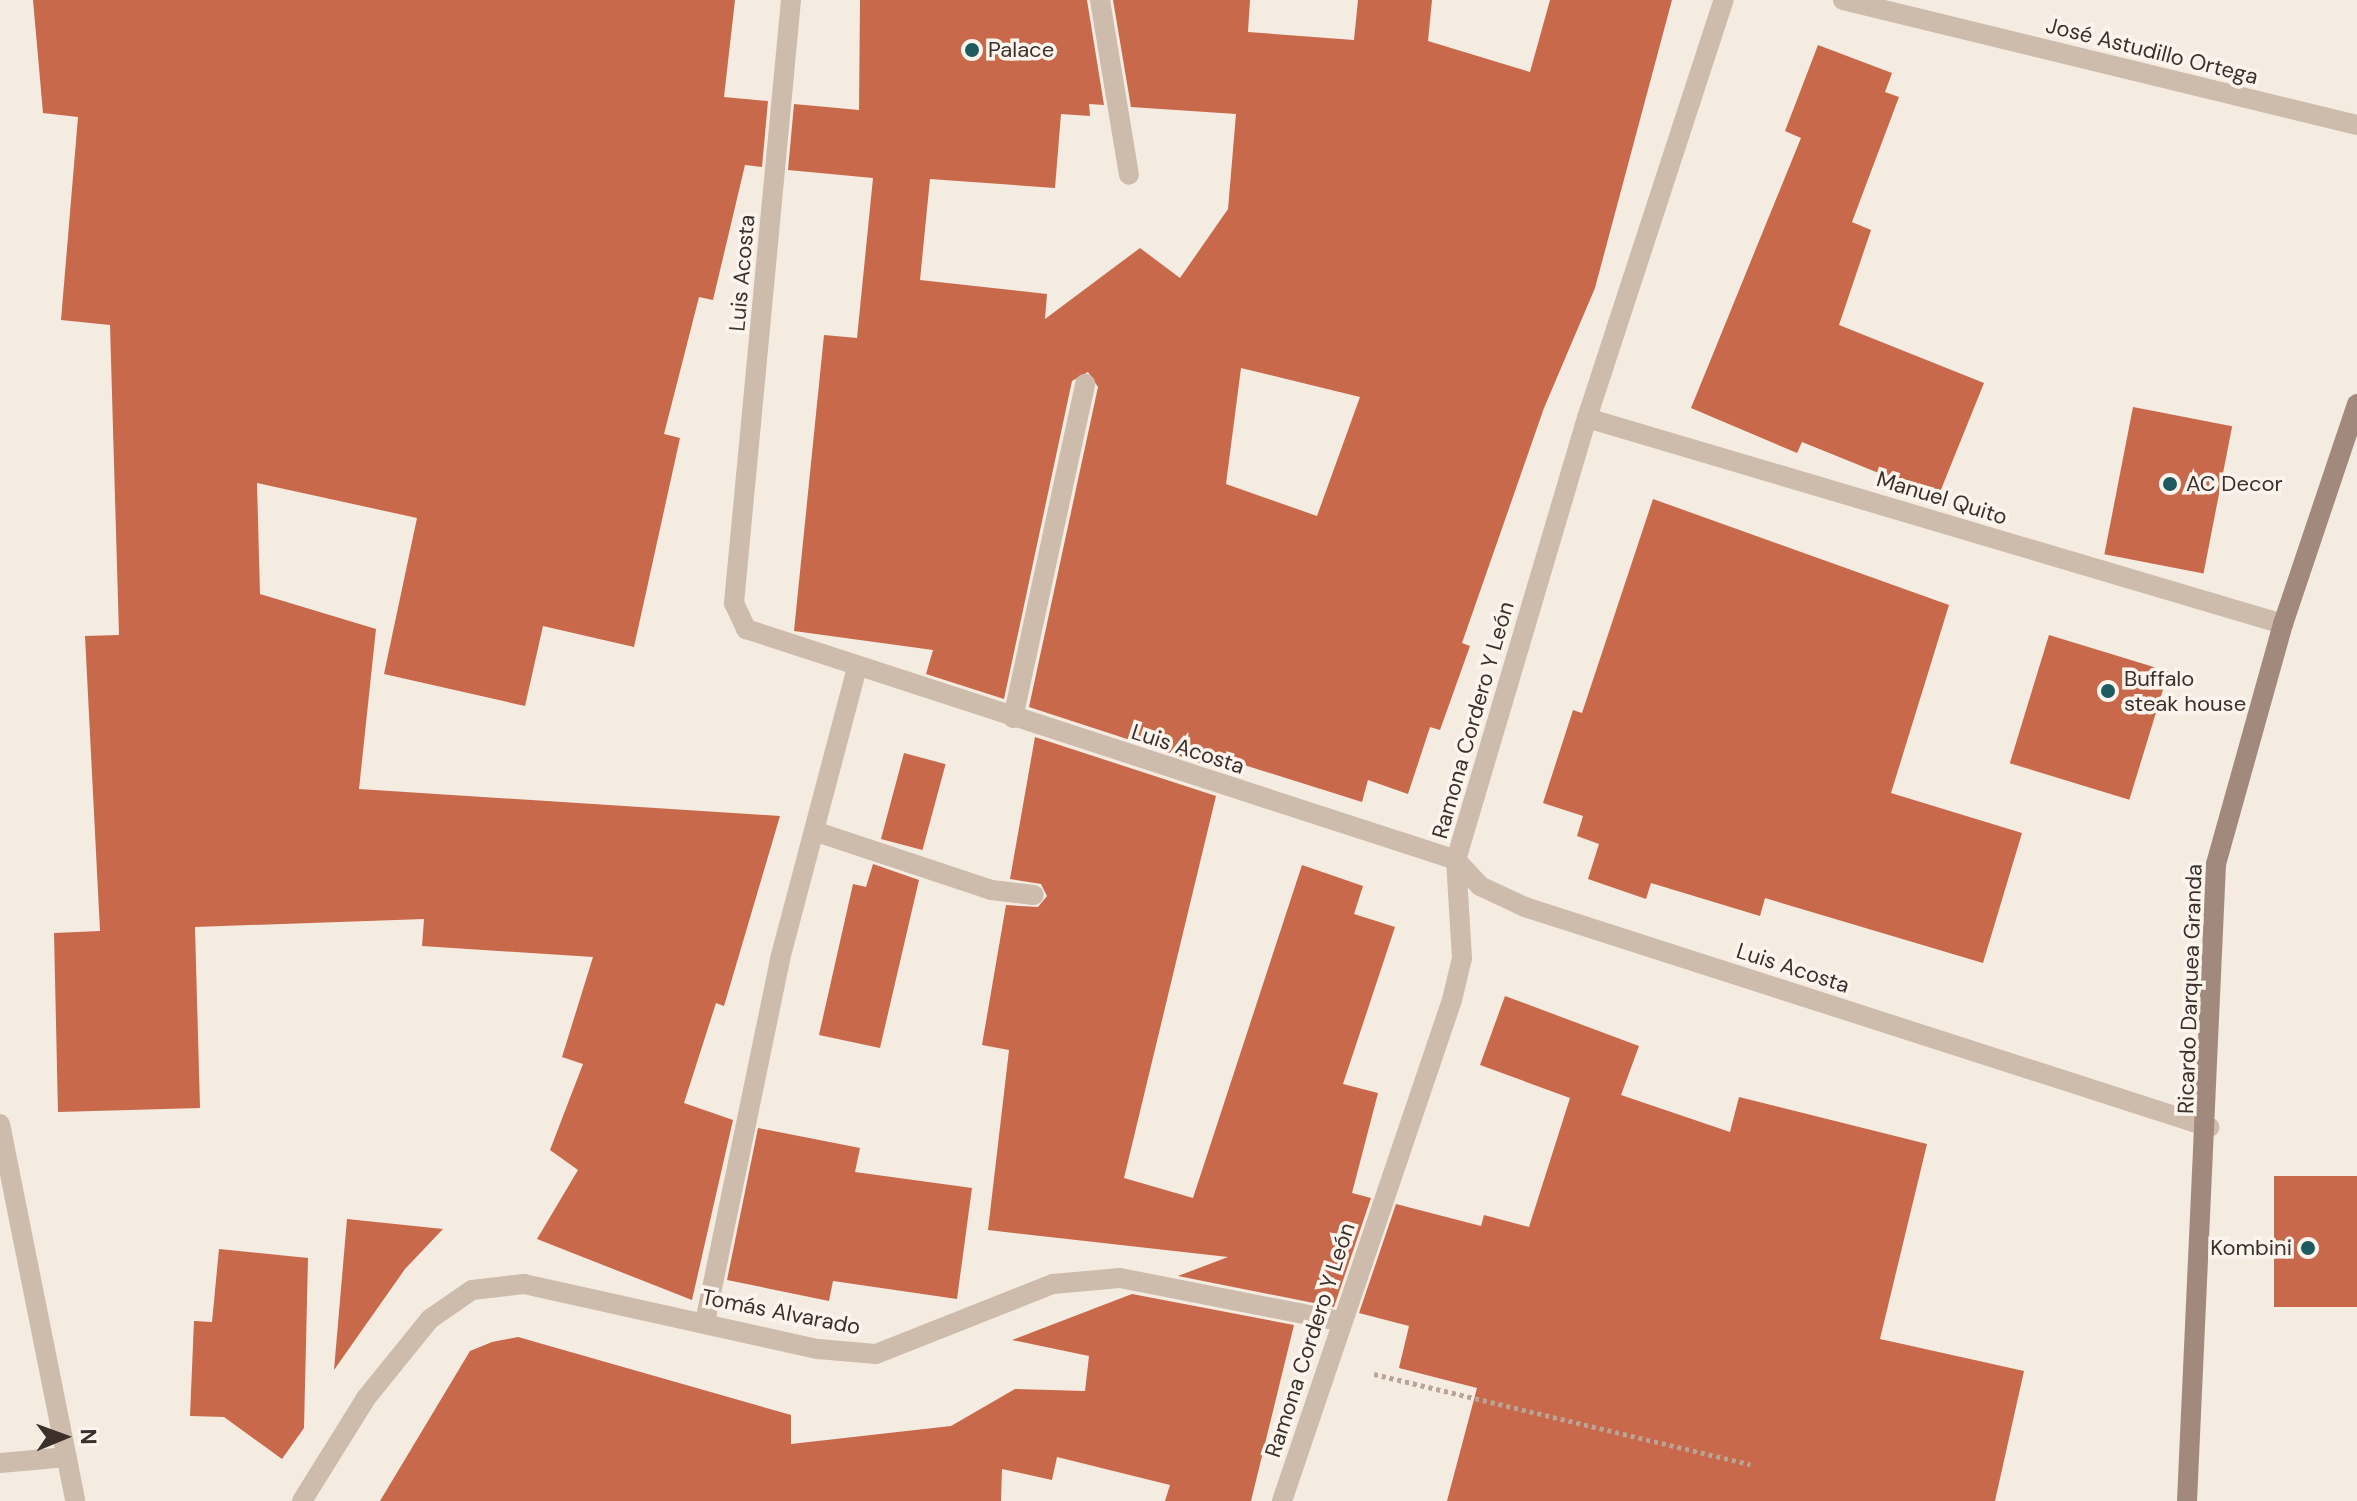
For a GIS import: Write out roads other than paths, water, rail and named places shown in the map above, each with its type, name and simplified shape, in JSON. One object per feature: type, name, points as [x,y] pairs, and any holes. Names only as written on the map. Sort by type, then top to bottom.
[{"type":"main road","name":"Ricardo Darquea Granda","points":[[2187,1501],[2209,1127],[2216,864],[2283,624],[2357,404]]},
{"type":"street","name":"Luis Acosta","points":[[791,0],[734,603],[746,629],[766,641],[857,667],[1456,860],[1480,886],[1525,907],[2209,1127]]},
{"type":"street","points":[[1100,0],[1129,175]]},
{"type":"street","name":"Ramona Cordero Y León","points":[[1282,1501],[1330,1364],[1340,1321],[1452,1000],[1462,958],[1456,860],[1587,418],[1724,0]]},
{"type":"street","name":"José Astudillo Ortega","points":[[1843,0],[2357,125]]},
{"type":"street","points":[[1013,718],[1085,384]]},
{"type":"street","name":"Manuel Quito","points":[[1587,418],[2283,624]]},
{"type":"street","points":[[705,1322],[814,831],[857,667]]},
{"type":"street","points":[[814,831],[991,890],[1034,895]]},
{"type":"street","points":[[0,1124],[75,1501]]},
{"type":"street","name":"Tomás Alvarado","points":[[302,1501],[366,1398],[430,1319],[472,1290],[524,1284],[876,1354],[1053,1284],[1120,1278],[1340,1321]]},
{"type":"street","points":[[0,1463],[67,1457]]},
{"type":"place","name":"Palace","points":[[972,50]]},
{"type":"place","name":"AC Decor","points":[[2170,484]]},
{"type":"place","name":"Buffalo steak house","points":[[2108,691]]},
{"type":"place","name":"Kombini","points":[[2308,1248]]}]
